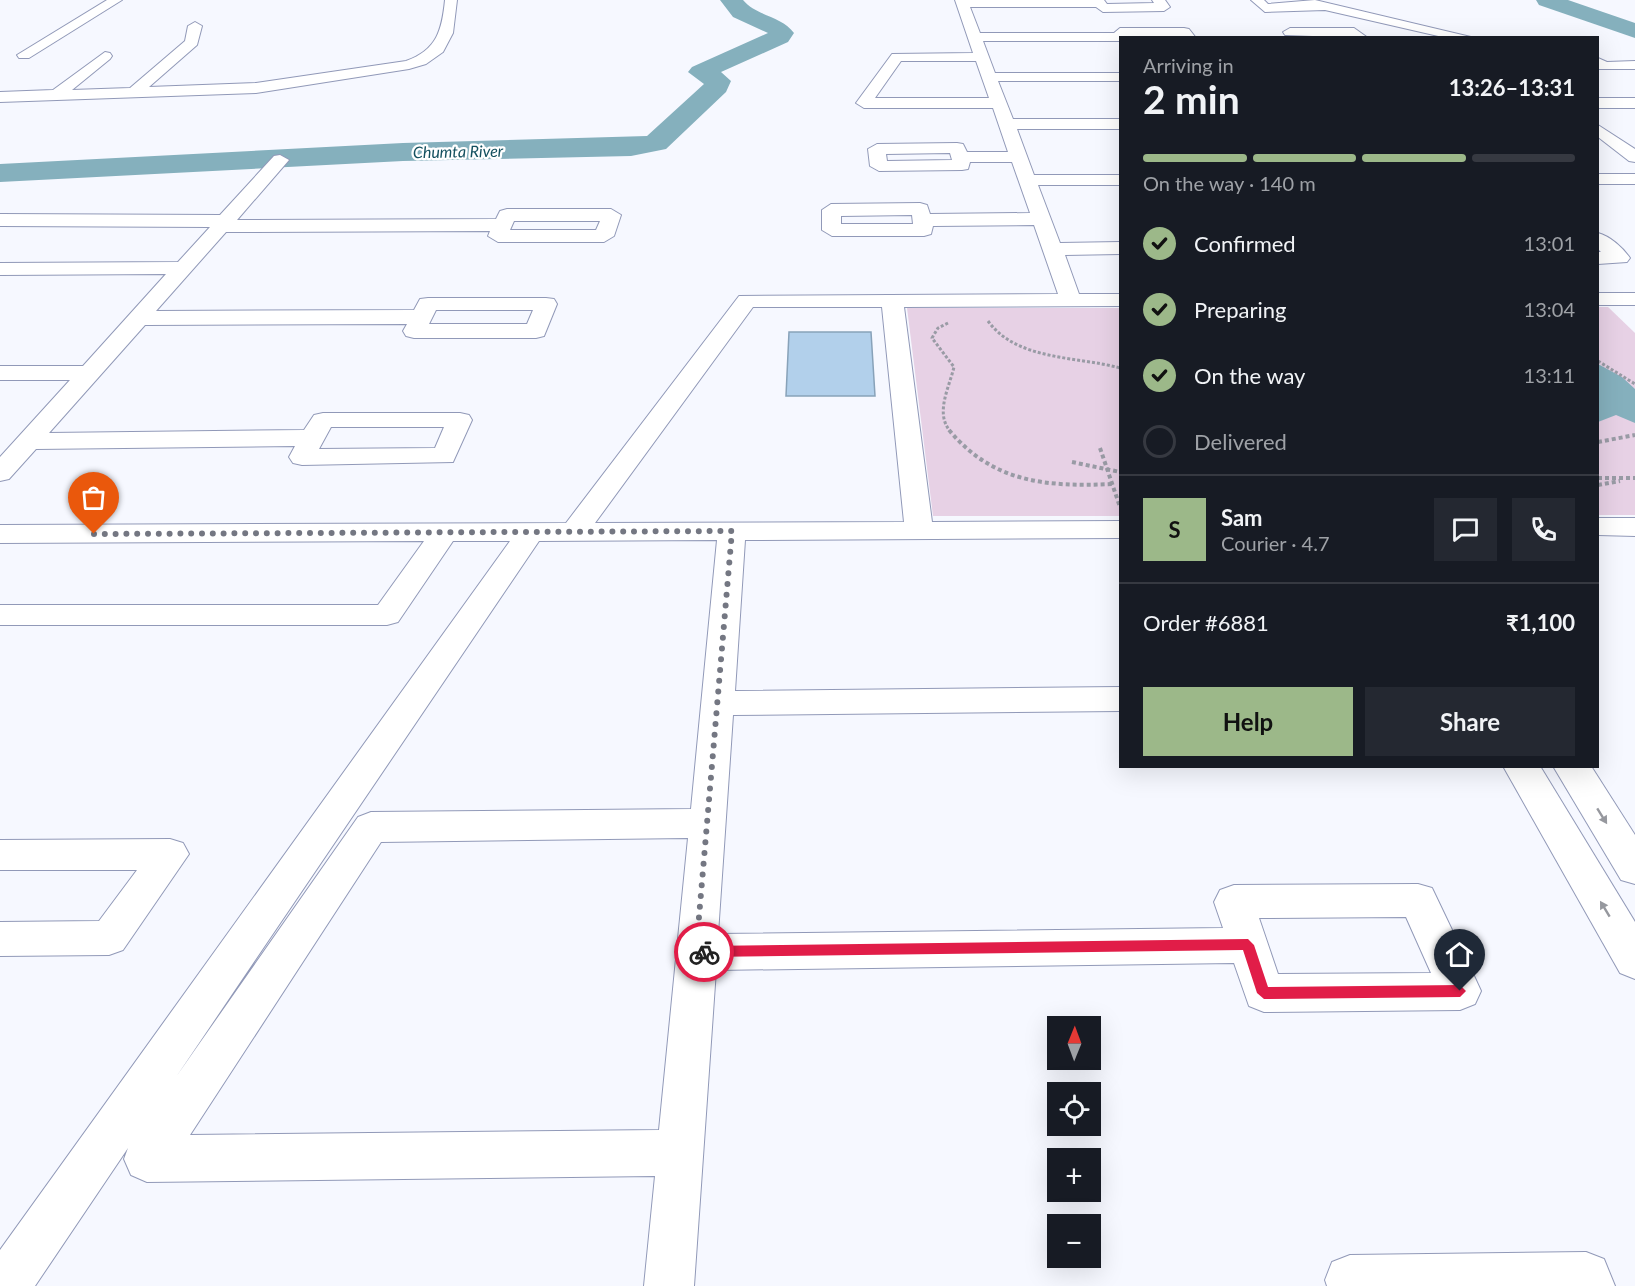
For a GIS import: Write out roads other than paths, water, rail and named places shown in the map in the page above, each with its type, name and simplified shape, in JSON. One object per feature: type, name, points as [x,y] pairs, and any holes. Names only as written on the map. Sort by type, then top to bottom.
[{"type":"street","points":[[24,55],[116,0]]},
{"type":"street","points":[[0,97],[270,86],[415,63],[432,53],[447,36],[451,0]]},
{"type":"street","points":[[1071,300],[961,2],[1099,2],[1103,8],[1164,8],[1158,0]]},
{"type":"street","points":[[1257,0],[1265,8],[1329,7]]},
{"type":"street","points":[[1299,0],[1462,36]]},
{"type":"street","points":[[135,91],[192,42],[195,26]]},
{"type":"street","points":[[1122,36],[1120,32],[1184,32],[1187,36]]},
{"type":"street","points":[[1294,36],[1290,32],[1354,32],[1360,36]]},
{"type":"street","points":[[974,37],[1119,37]]},
{"type":"street","points":[[1599,54],[1635,54]]},
{"type":"street","points":[[59,93],[105,56]]},
{"type":"street","points":[[982,57],[897,57],[864,103],[999,103]]},
{"type":"street","points":[[1599,63],[1604,66],[1635,65]]},
{"type":"street","points":[[989,77],[1119,77]]},
{"type":"street","points":[[1599,103],[1635,103]]},
{"type":"street","points":[[1006,124],[1119,124]]},
{"type":"street","points":[[1599,131],[1634,156]]},
{"type":"street","points":[[960,157],[1018,157]]},
{"type":"street","points":[[0,473],[279,160]]},
{"type":"street","points":[[1599,179],[1635,179]]},
{"type":"street","points":[[1027,180],[1119,180]]},
{"type":"street","points":[[507,215],[611,215],[604,236],[498,236],[502,225],[507,215]]},
{"type":"street","points":[[922,220],[1041,219]]},
{"type":"street","points":[[0,220],[502,225]]},
{"type":"street","points":[[1601,248],[1635,247]]},
{"type":"street","points":[[1052,249],[1119,249]]},
{"type":"street","points":[[0,269],[183,268]]},
{"type":"street","points":[[1616,299],[1635,316]]},
{"type":"street","points":[[892,300],[920,530]]},
{"type":"street","points":[[574,532],[747,301],[1119,300]]},
{"type":"street","points":[[428,304],[546,304],[536,331],[414,331],[422,317],[428,304]]},
{"type":"street","points":[[139,318],[422,317]]},
{"type":"street","points":[[0,374],[89,373]]},
{"type":"street","points":[[323,420],[460,420],[444,456],[302,457],[313,438],[323,420]]},
{"type":"street","points":[[29,441],[313,438]]},
{"type":"street","points":[[1599,528],[1635,527]]},
{"type":"street","points":[[0,534],[1119,530]]},
{"type":"street","points":[[669,1286],[732,531]]},
{"type":"street","points":[[0,615],[387,615],[445,532]]},
{"type":"street","points":[[5,1286],[531,532]]},
{"type":"street","points":[[717,703],[1119,699]]},
{"type":"street","points":[[1522,768],[1635,960]]},
{"type":"street","points":[[1572,768],[1635,868]]},
{"type":"street","points":[[680,1153],[147,1159],[371,827],[707,823]]},
{"type":"street","points":[[0,855],[170,854],[109,938],[0,939]]},
{"type":"street","points":[[1418,900],[1460,991],[1264,993],[1248,945],[1234,902],[1418,900]]},
{"type":"street","points":[[696,952],[1248,945]]},
{"type":"street","points":[[1352,1286],[1350,1280],[1586,1277],[1590,1286]]},
{"type":"water","points":[[1599,365],[1622,377],[1635,389],[1635,423],[1616,415],[1599,422]]},
{"type":"waterway","name":"Chumta River","points":[[0,173],[403,152],[631,147],[656,143],[717,86],[718,81],[701,72],[780,37],[782,33],[780,30],[741,12],[731,0]]},
{"type":"waterway","points":[[1547,0],[1635,31]]}]
